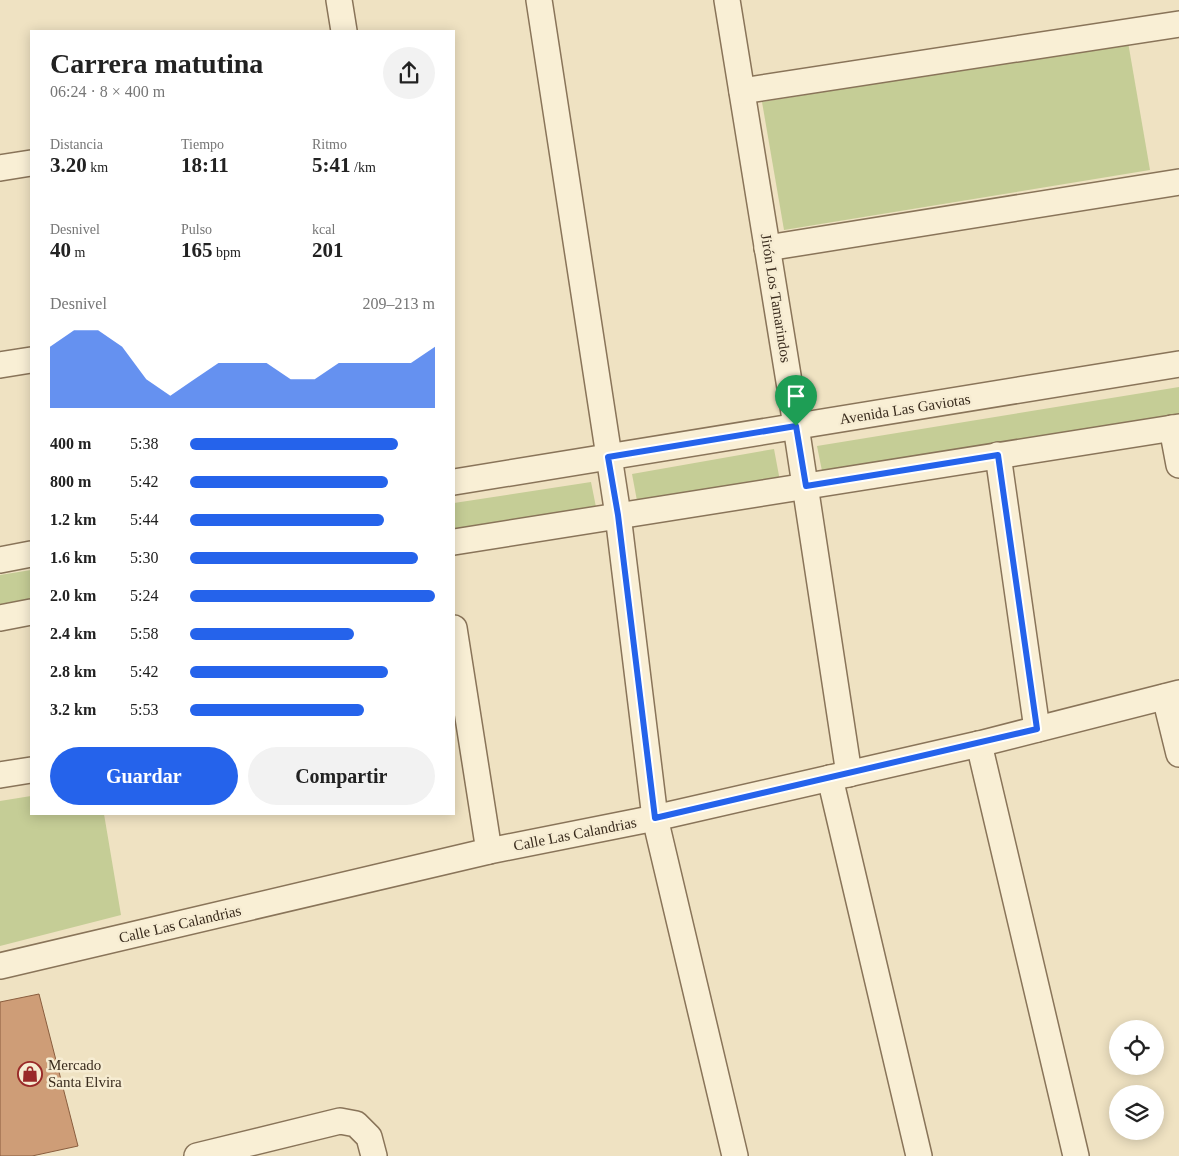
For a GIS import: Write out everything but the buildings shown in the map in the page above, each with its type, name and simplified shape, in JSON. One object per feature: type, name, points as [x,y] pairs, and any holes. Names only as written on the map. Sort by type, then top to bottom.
[{"type":"street","points":[[339,0],[344,30]]},
{"type":"street","points":[[539,0],[618,515],[655,818],[735,1156]]},
{"type":"street","name":"Jirón Los Tamarindos","points":[[727,0],[806,486],[840,776],[919,1156]]},
{"type":"street","points":[[742,91],[1179,24]]},
{"type":"street","points":[[0,168],[30,163]]},
{"type":"street","points":[[767,248],[1179,182]]},
{"type":"street","points":[[0,365],[30,360]]},
{"type":"street","name":"Avenida Las Gaviotas","points":[[455,482],[1179,364]]},
{"type":"street","points":[[455,542],[1176,428],[1179,465]]},
{"type":"street","points":[[998,455],[1037,729]]},
{"type":"street","points":[[0,560],[30,554]]},
{"type":"street","points":[[0,618],[30,612]]},
{"type":"street","points":[[455,640],[460,701],[490,851]]},
{"type":"street","points":[[1172,695],[1179,754]]},
{"type":"street","name":"Calle Las Calandrias","points":[[0,966],[490,851],[655,818],[979,744],[1172,695]]},
{"type":"street","points":[[979,744],[1076,1156]]},
{"type":"street","points":[[0,775],[30,770]]},
{"type":"street","points":[[197,1156],[340,1121],[356,1124],[369,1138],[374,1156]]},
{"type":"green space","points":[[1128,42],[1150,170],[784,230],[762,102]]},
{"type":"green space","points":[[1179,387],[1179,420],[823,476],[817,446]]},
{"type":"green space","points":[[774,449],[780,481],[638,506],[632,474]]},
{"type":"green space","points":[[591,482],[597,512],[455,535],[455,503]]},
{"type":"green space","points":[[30,570],[30,603],[0,608],[0,575]]},
{"type":"green space","points":[[30,796],[30,815],[104,815],[121,915],[0,946],[0,801]]},
{"type":"place","name":"Mercado Santa Elvira","points":[[30,1074]]},
{"type":"route","points":[[796,426],[806,486],[998,455],[1037,729],[655,818],[618,515],[608,457],[796,426]]}]
